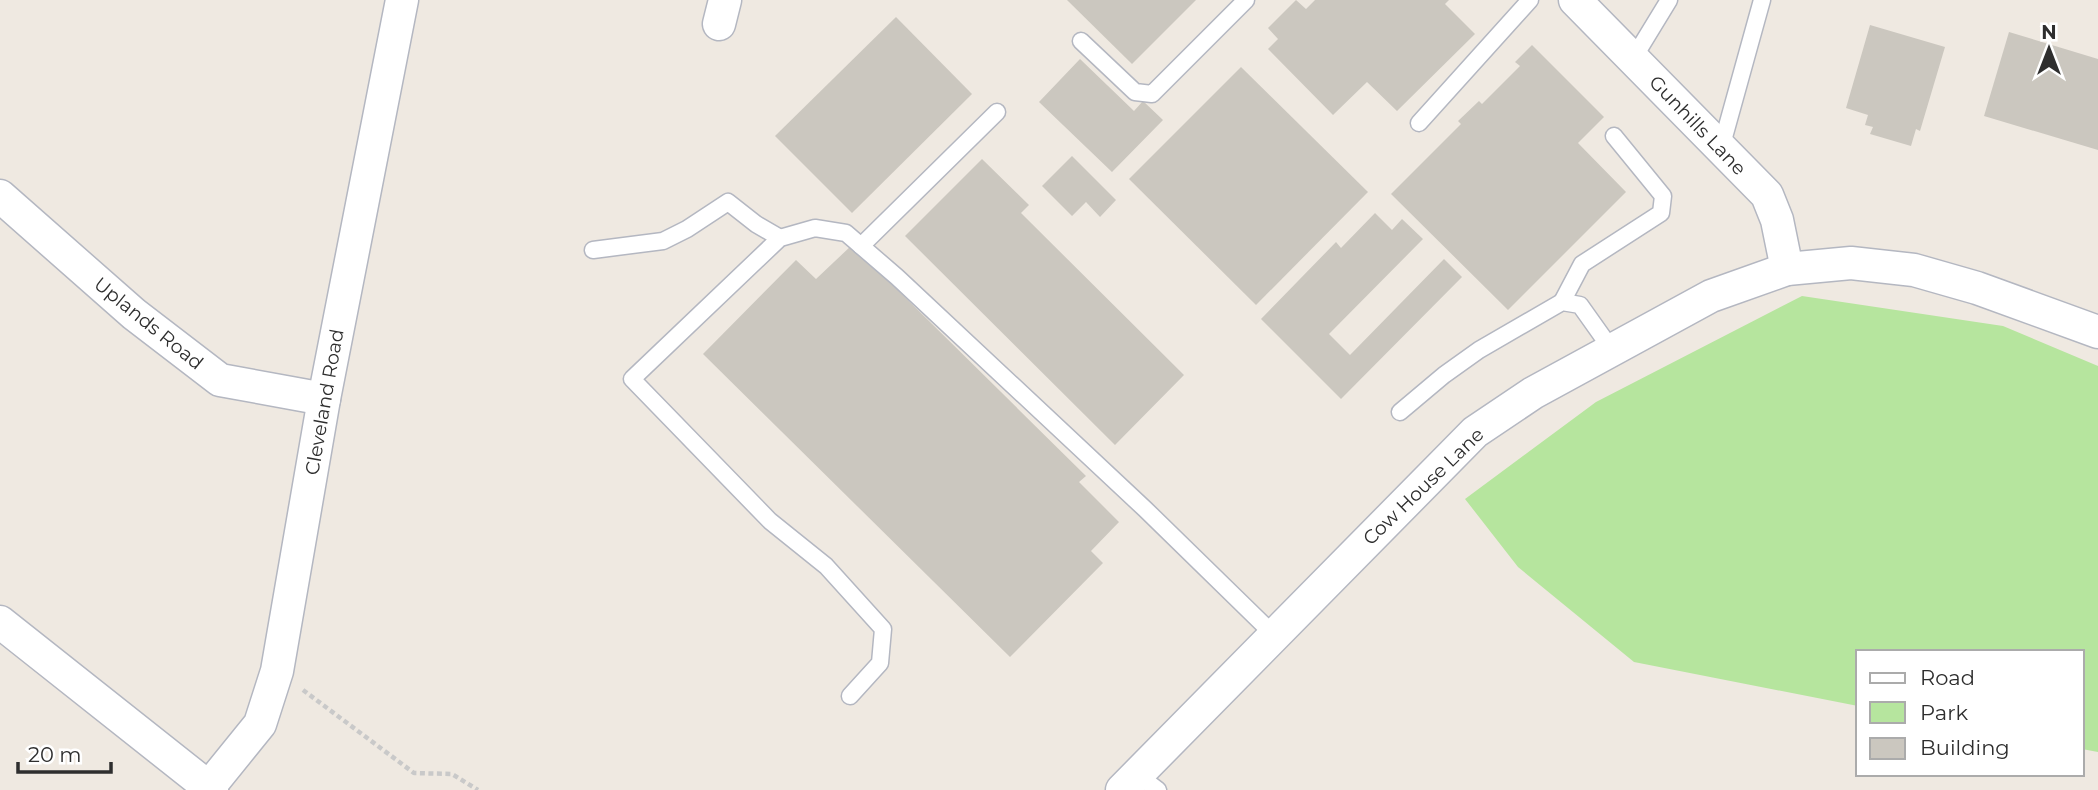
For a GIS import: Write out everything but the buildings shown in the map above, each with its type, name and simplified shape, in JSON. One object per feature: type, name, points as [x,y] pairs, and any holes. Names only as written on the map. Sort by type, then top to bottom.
[{"type":"street","name":"Cleveland Road","points":[[210,789],[260,723],[277,671],[324,399],[402,0]]},
{"type":"street","name":"Gunhills Lane","points":[[1575,0],[1767,195],[1777,220],[1787,270]]},
{"type":"street","name":"Uplands Road","points":[[0,196],[134,314],[220,380],[324,399]]},
{"type":"street","name":"Cow House Lane","points":[[1139,785],[1274,635],[1475,432],[1533,393],[1711,296],[1787,270],[1851,263],[1914,270],[1977,288],[2098,332]]},
{"type":"street","points":[[0,622],[210,789]]},
{"type":"lane","points":[[1081,41],[1135,92],[1152,94],[1246,0]]},
{"type":"lane","points":[[1419,123],[1530,0]]},
{"type":"lane","points":[[1633,59],[1669,0]]},
{"type":"lane","points":[[1721,148],[1762,0]]},
{"type":"lane","points":[[861,246],[997,112]]},
{"type":"lane","points":[[1400,412],[1479,350],[1562,302],[1582,264],[1661,213],[1663,196],[1614,136]]},
{"type":"lane","points":[[593,250],[663,241],[728,202],[756,224],[780,238]]},
{"type":"lane","points":[[850,696],[880,663],[883,629],[826,566],[770,521],[632,379],[780,238],[815,228],[846,233],[861,246],[1145,509],[1274,635]]},
{"type":"lane","points":[[1562,302],[1580,305],[1612,350]]},
{"type":"path","points":[[277,671],[414,773],[452,774],[478,790]]},
{"type":"green space","points":[[1802,296],[2003,326],[2098,366],[2098,752],[2084,749],[2084,650],[1856,650],[1856,706],[1634,662],[1518,567],[1465,499],[1596,402]]}]
